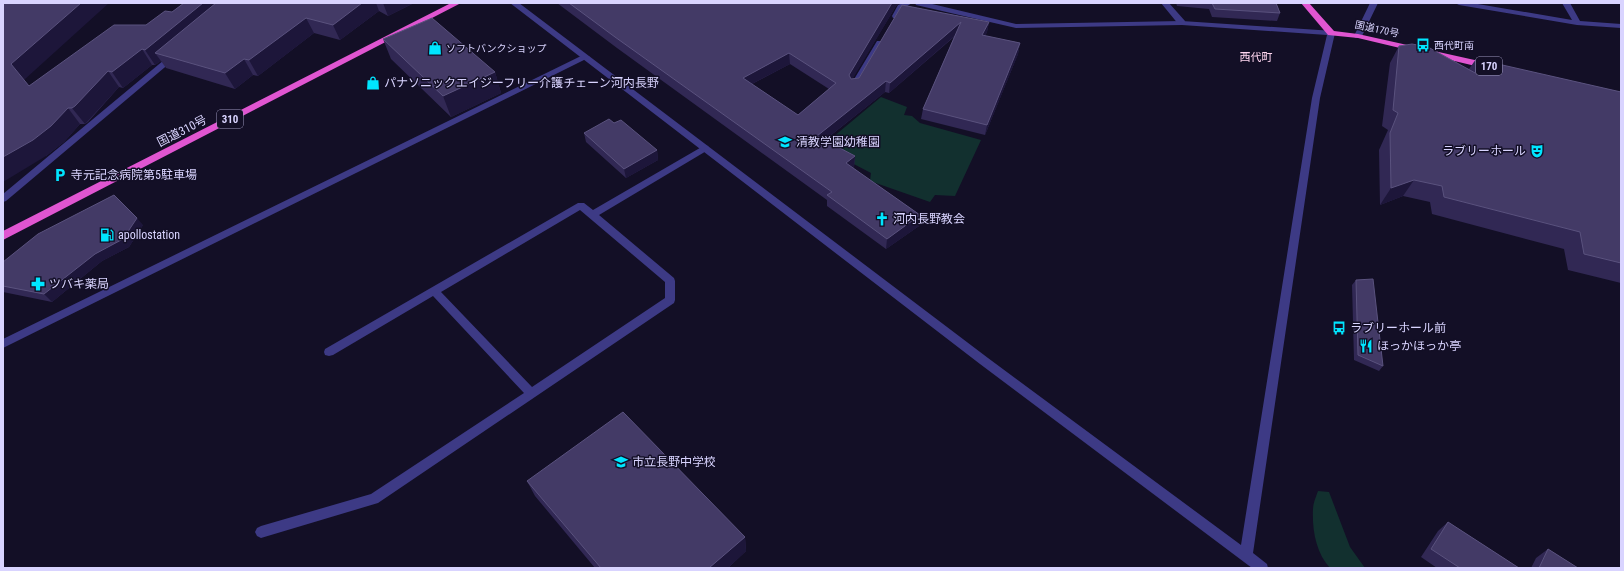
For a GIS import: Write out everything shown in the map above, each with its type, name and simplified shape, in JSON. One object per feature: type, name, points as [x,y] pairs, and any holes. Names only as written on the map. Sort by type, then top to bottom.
[{"type":"highway","name":"国道310号","points":[[3,236],[457,3]]},
{"type":"highway","points":[[1305,3],[1330,33]]},
{"type":"highway","name":"国道170号","points":[[1330,33],[1358,36],[1496,68]]},
{"type":"street","points":[[514,3],[984,361],[1262,568]]},
{"type":"street","points":[[894,20],[901,7],[908,3]]},
{"type":"street","points":[[919,3],[1016,26],[1182,23],[1330,33],[1316,98],[1246,556]]},
{"type":"street","points":[[1165,3],[1182,23]]},
{"type":"street","points":[[1358,36],[1374,3]]},
{"type":"street","points":[[1459,3],[1577,23],[1621,26]]},
{"type":"street","points":[[1566,3],[1577,23]]},
{"type":"street","points":[[854,86],[886,34]]},
{"type":"street","points":[[3,199],[177,54]]},
{"type":"street","points":[[3,344],[586,57]]},
{"type":"street","points":[[592,215],[705,148]]},
{"type":"street","points":[[261,532],[374,499],[670,300],[670,281],[581,205],[329,352]]},
{"type":"street","points":[[434,291],[531,393]]},
{"type":"green space","points":[[881,97],[907,107],[904,115],[912,116],[920,123],[981,140],[955,196],[935,195],[930,202],[870,181],[871,173],[821,147]]},
{"type":"green space","points":[[1318,491],[1329,492],[1350,547],[1365,568],[1330,568],[1325,562],[1318,548],[1313,525],[1313,507]]},
{"type":"building","points":[[3,3],[81,3],[11,64],[29,86],[114,25],[146,25],[165,11],[172,12],[184,3],[203,3],[145,50],[142,49],[112,72],[108,71],[75,106],[68,108],[51,126],[33,140],[3,157]]},
{"type":"building","points":[[216,3],[362,3],[333,25],[306,18],[249,60],[244,59],[225,73],[155,53]]},
{"type":"building","points":[[569,3],[892,3],[849,75],[851,79],[859,78],[902,5],[989,22],[982,35],[1020,43],[987,125],[923,109],[961,22],[890,83],[886,81],[817,136],[855,156],[846,163],[920,215],[887,239],[827,195],[832,192]],"holes":[[[789,53],[836,83],[798,115],[743,78]]]},
{"type":"building","points":[[1212,3],[1276,3],[1280,13],[1215,9]]},
{"type":"building","points":[[432,18],[495,72],[443,96],[383,39]]},
{"type":"building","points":[[1412,44],[1428,47],[1477,74],[1476,59],[1621,92],[1621,263],[1584,254],[1580,232],[1444,197],[1442,186],[1414,180],[1391,188],[1390,133],[1398,113],[1393,110],[1399,46]]},
{"type":"building","points":[[609,119],[614,123],[621,120],[657,150],[624,169],[584,133]]},
{"type":"building","points":[[114,195],[137,218],[123,239],[95,254],[44,294],[3,286],[3,262],[38,234]]},
{"type":"building","points":[[1373,279],[1383,366],[1358,355],[1356,280]]},
{"type":"building","name":"市立長野中学校","points":[[623,412],[745,537],[709,568],[601,568],[527,481]]},
{"type":"building","points":[[1448,522],[1519,568],[1460,568],[1431,549]]},
{"type":"building","points":[[1548,549],[1578,568],[1539,568]]},
{"type":"place","name":"西代町南","points":[[1423,45]]},
{"type":"place","name":"ソフトバンクショップ","points":[[435,48]]},
{"type":"place","name":"パナソニックエイジーフリー介護チェーン河内長野","points":[[373,83]]},
{"type":"place","name":"清教学園幼稚園","points":[[785,142]]},
{"type":"place","name":"ラブリーホール","points":[[1537,151]]},
{"type":"place","name":"寺元記念病院第5駐車場","points":[[60,175]]},
{"type":"place","name":"河内長野教会","points":[[882,219]]},
{"type":"place","name":"apollostation","points":[[107,235]]},
{"type":"place","name":"ツバキ薬局","points":[[38,284]]},
{"type":"place","name":"ラブリーホール前","points":[[1339,328]]},
{"type":"place","name":"ほっかほっか亭","points":[[1366,346]]},
{"type":"place","name":"市立長野中学校","points":[[621,462]]},
{"type":"district","name":"西代町","points":[[1256,57]]}]
